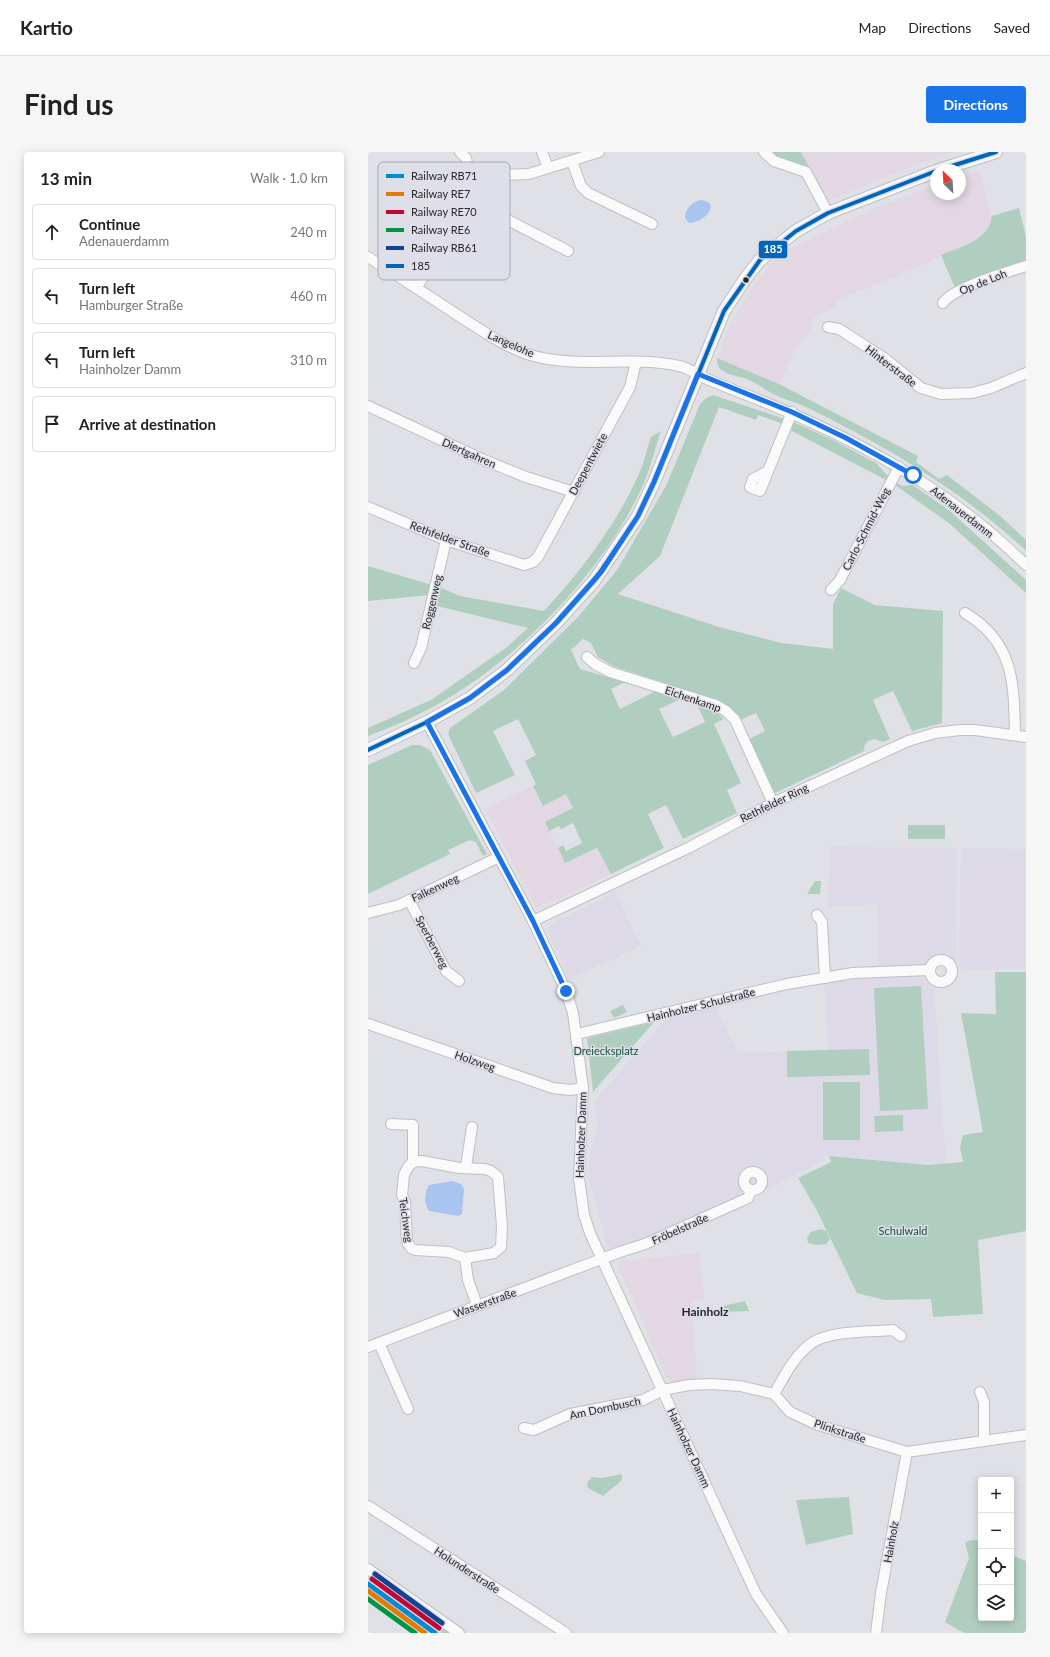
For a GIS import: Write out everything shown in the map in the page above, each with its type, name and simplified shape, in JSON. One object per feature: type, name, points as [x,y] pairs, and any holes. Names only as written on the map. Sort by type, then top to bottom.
[{"type":"main road","points":[[955,164],[989,153]]},
{"type":"main road","points":[[368,750],[427,722],[470,698],[507,670],[556,623],[602,571],[638,516],[654,482],[724,311],[744,279],[760,260],[777,244],[828,212],[930,173]]},
{"type":"street","points":[[460,152],[468,162]]},
{"type":"street","points":[[542,152],[548,168]]},
{"type":"street","points":[[510,175],[548,168],[599,152]]},
{"type":"street","points":[[764,152],[774,161],[806,172],[828,212]]},
{"type":"street","points":[[572,161],[581,186],[588,194],[652,224]]},
{"type":"street","points":[[510,221],[568,251]]},
{"type":"street","name":"Langelohe","points":[[368,257],[378,263]]},
{"type":"street","name":"Op de Loh","points":[[944,303],[947,297],[977,283],[1026,266]]},
{"type":"street","name":"Langelohe","points":[[404,280],[485,333],[527,354],[569,362],[659,362],[683,366],[698,374]]},
{"type":"street","points":[[416,288],[421,280]]},
{"type":"street","name":"Hinterstraße","points":[[828,327],[839,329],[884,358],[921,388],[941,394],[972,393],[991,388],[1026,373]]},
{"type":"street","name":"Deepentwiete","points":[[533,562],[538,557],[630,387],[636,362]]},
{"type":"street","name":"Adenauerdamm","points":[[698,374],[792,412],[846,438],[899,467],[959,508],[1026,565]]},
{"type":"street","name":"Diertgahren","points":[[368,406],[484,460],[526,477],[574,492]]},
{"type":"street","points":[[768,471],[792,412]]},
{"type":"street","name":"Carlo-Schmid-Weg","points":[[831,590],[840,580],[899,467]]},
{"type":"street","name":"Rethfelder Straße","points":[[368,507],[446,540],[524,565],[533,562]]},
{"type":"street","name":"Roggenweg","points":[[414,663],[421,648],[446,540]]},
{"type":"street","points":[[965,613],[978,620],[995,639],[1004,654],[1012,675],[1015,734]]},
{"type":"street","name":"Eichenkamp","points":[[587,657],[594,664],[610,672],[716,705],[726,711],[735,720],[773,802]]},
{"type":"street","name":"Hainholzer Damm","points":[[427,722],[533,921],[566,991],[574,1016],[583,1088],[579,1178],[585,1217],[602,1259],[756,1594],[783,1633]]},
{"type":"street","name":"Rethfelder Ring","points":[[533,921],[690,847],[773,802],[888,749],[924,736],[960,730],[1015,734],[1026,737]]},
{"type":"street","name":"Falkenweg","points":[[368,913],[388,909],[499,857]]},
{"type":"street","name":"Sperberweg","points":[[409,900],[446,971],[459,981]]},
{"type":"street","points":[[817,915],[822,922],[825,978]]},
{"type":"street","name":"Hainholzer Schulstraße","points":[[577,1034],[768,988],[853,973],[930,970]]},
{"type":"street","name":"Holzweg","points":[[368,1024],[553,1088],[570,1090],[583,1088]]},
{"type":"street","points":[[391,1124],[413,1125],[413,1162]]},
{"type":"street","points":[[466,1167],[472,1127]]},
{"type":"street","name":"Teichweg","points":[[422,1161],[459,1168],[466,1167],[485,1169],[491,1171],[498,1177],[502,1226],[502,1244],[498,1251],[486,1255],[465,1258],[449,1252],[415,1250],[409,1246],[406,1237],[406,1211],[402,1195],[402,1182],[405,1171],[413,1162],[422,1161]]},
{"type":"street","name":"Fröbelstraße","points":[[602,1259],[645,1244],[742,1201],[748,1198],[751,1190]]},
{"type":"street","points":[[465,1258],[468,1280],[477,1305]]},
{"type":"street","name":"Wasserstraße","points":[[368,1347],[602,1259]]},
{"type":"street","points":[[663,1390],[688,1385],[712,1384],[740,1386],[774,1394],[792,1364],[816,1340],[831,1335],[893,1330],[901,1336]]},
{"type":"street","points":[[379,1343],[408,1409]]},
{"type":"street","name":"Am Dornbusch","points":[[524,1428],[534,1430],[570,1414],[643,1400],[663,1390]]},
{"type":"street","points":[[980,1392],[984,1402],[984,1441]]},
{"type":"street","name":"Plinkstraße","points":[[774,1394],[790,1412],[818,1426],[907,1452],[1026,1435]]},
{"type":"street","name":"Hainholz","points":[[876,1633],[881,1593],[907,1452]]},
{"type":"street","name":"Holunderstraße","points":[[368,1506],[566,1633]]},
{"type":"street","points":[[368,1569],[459,1633]]},
{"type":"shaded area","points":[[801,152],[955,152],[920,163],[826,202]]},
{"type":"shaded area","points":[[979,171],[992,216],[992,223],[986,233],[964,246],[895,277],[836,300],[838,306],[814,317],[812,327],[796,349],[779,384],[717,358],[728,329],[741,305],[759,278],[772,263],[788,250],[868,211],[930,187],[930,200],[966,200],[966,175]]},
{"type":"shaded area","points":[[533,786],[543,806],[566,794],[573,809],[545,823],[565,863],[597,848],[611,874],[537,908],[485,809]]},
{"type":"shaded area","points":[[831,847],[957,848],[956,967],[952,961],[943,956],[936,957],[923,966],[879,967],[877,904],[827,907]]},
{"type":"shaded area","points":[[961,848],[1026,849],[1026,969],[962,969],[959,967]]},
{"type":"shaded area","points":[[615,892],[641,946],[569,979],[549,936],[549,927],[553,923]]},
{"type":"shaded area","points":[[919,976],[934,988],[946,1165],[928,1165],[822,1156],[824,1161],[769,1188],[744,1196],[643,1242],[610,1253],[604,1240],[603,1228],[589,1179],[590,1158],[597,1126],[594,1101],[667,1018],[715,1006],[738,1053],[828,1050],[824,983],[853,979]]},
{"type":"shaded area","points":[[698,1253],[700,1259],[704,1299],[692,1300],[697,1380],[673,1382],[669,1380],[666,1375],[616,1262]]},
{"type":"green space","points":[[769,152],[801,152],[810,169],[777,158]]},
{"type":"green space","points":[[1019,208],[1026,237],[1026,261],[994,271],[955,288],[941,255],[973,242],[980,237],[990,224],[992,216]]},
{"type":"green space","points":[[717,358],[779,384],[918,456],[916,462],[939,479],[947,475],[999,515],[1026,540],[1026,551],[975,508],[922,471],[865,437],[802,405],[775,395],[749,380],[726,373],[719,367]]},
{"type":"green space","points":[[713,395],[785,419],[783,424],[758,415],[756,420],[719,407],[660,556],[618,594],[719,627],[782,643],[833,649],[833,604],[841,588],[875,605],[943,611],[942,723],[912,731],[893,691],[873,700],[890,739],[883,742],[874,739],[869,741],[865,744],[864,751],[775,793],[749,739],[765,731],[756,713],[740,720],[729,708],[717,700],[613,666],[598,657],[591,643],[583,639],[571,650],[580,669],[625,682],[611,689],[620,709],[656,691],[681,699],[659,709],[673,737],[705,722],[697,704],[714,710],[724,719],[714,724],[741,783],[727,790],[737,813],[683,839],[666,805],[648,814],[664,848],[611,874],[597,848],[565,863],[558,848],[563,845],[566,851],[582,843],[573,823],[561,829],[559,826],[549,831],[545,822],[573,808],[566,794],[543,806],[533,786],[536,784],[525,761],[536,755],[518,719],[493,731],[515,775],[476,793],[448,734],[450,728],[504,690],[578,617],[617,570],[667,484],[700,404],[706,398]]},
{"type":"green space","points":[[793,422],[831,439],[876,463],[888,476],[886,480],[790,430]]},
{"type":"green space","points":[[661,431],[644,483],[628,515],[586,576],[560,606],[533,633],[475,681],[426,711],[368,736],[368,728],[431,700],[507,647],[528,628],[437,606],[441,588],[460,596],[544,611],[584,564],[609,529],[639,474],[651,437]]},
{"type":"green space","points":[[897,483],[902,486],[913,485],[950,511],[1026,580],[1026,593],[950,524],[895,485]]},
{"type":"green space","points":[[368,566],[432,585],[430,595],[368,601]]},
{"type":"green space","points":[[412,745],[420,745],[430,750],[487,854],[483,856],[476,842],[470,840],[448,850],[450,854],[368,894],[368,765]]},
{"type":"green space","points":[[908,825],[945,825],[945,839],[908,839]]},
{"type":"green space","points":[[815,881],[821,881],[820,894],[807,894]]},
{"type":"green space","name":"Schulwald","points":[[995,972],[1026,972],[1026,1231],[978,1240],[983,1314],[933,1317],[931,1299],[885,1300],[857,1293],[816,1209],[798,1178],[831,1162],[829,1156],[928,1165],[963,1162],[960,1147],[963,1135],[983,1132],[961,1013],[996,1014]]},
{"type":"green space","points":[[921,986],[928,1109],[880,1111],[874,988]]},
{"type":"green space","points":[[623,1005],[627,1012],[614,1018],[610,1011]]},
{"type":"green space","name":"Dreiecksplatz","points":[[654,1022],[593,1092],[587,1038]]},
{"type":"green space","points":[[869,1049],[870,1075],[787,1077],[787,1051]]},
{"type":"green space","points":[[823,1082],[860,1082],[860,1140],[823,1140]]},
{"type":"green space","points":[[903,1115],[903,1131],[875,1132],[874,1116]]},
{"type":"green space","points":[[821,1229],[826,1231],[830,1239],[826,1244],[815,1245],[808,1243],[807,1238],[811,1232]]},
{"type":"green space","points":[[745,1301],[749,1311],[725,1312],[723,1306]]},
{"type":"green space","points":[[622,1474],[622,1480],[603,1496],[588,1488],[587,1483],[592,1477],[602,1478]]},
{"type":"green space","points":[[849,1497],[853,1534],[806,1545],[796,1500]]},
{"type":"green space","points":[[968,1541],[978,1541],[978,1621],[1014,1621],[1014,1556],[1026,1561],[1026,1633],[964,1633],[945,1622],[969,1558],[965,1543]]},
{"type":"green space","points":[[368,1573],[453,1633],[442,1633],[409,1611],[368,1580]]},
{"type":"water","points":[[700,200],[710,204],[711,208],[709,212],[700,220],[689,223],[685,218],[687,209]]},
{"type":"water","points":[[452,1181],[461,1184],[464,1189],[462,1214],[458,1216],[429,1211],[425,1198],[429,1185]]},
{"type":"rail line","name":"RB61","points":[[375,1574],[442,1623]]},
{"type":"rail line","name":"RE70","points":[[372,1579],[439,1628]]},
{"type":"rail line","name":"RB71","points":[[368,1584],[435,1633]]},
{"type":"rail line","name":"RE7","points":[[368,1591],[425,1633]]},
{"type":"rail line","name":"RE6","points":[[368,1599],[415,1633]]},
{"type":"transit line","name":"185","points":[[958,164],[996,152]]},
{"type":"transit line","name":"185","points":[[368,750],[427,722],[470,698],[507,670],[556,623],[594,581],[638,516],[654,482],[724,311],[760,260],[796,231],[828,213],[930,173]]},
{"type":"district","name":"Hainholz","points":[[705,1312]]},
{"type":"route","points":[[566,991],[533,921],[427,722],[470,698],[507,670],[556,623],[602,571],[638,516],[654,482],[671,437],[698,374],[712,381],[792,412],[846,438],[913,475]]}]
